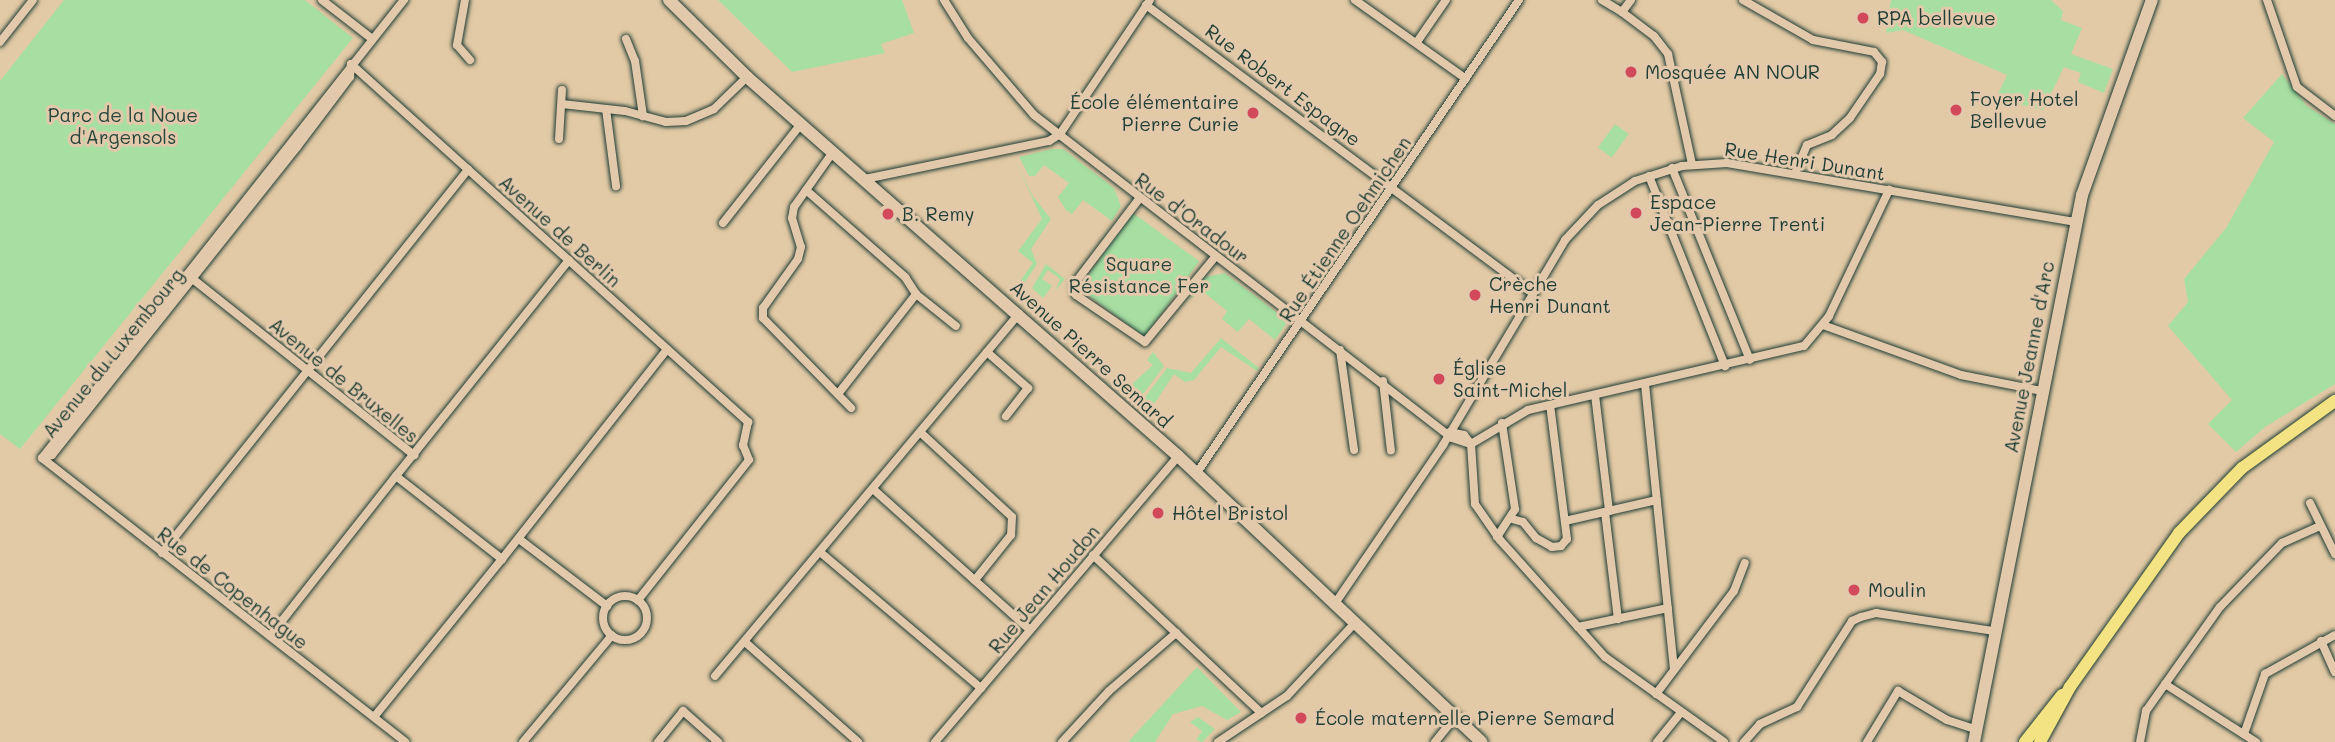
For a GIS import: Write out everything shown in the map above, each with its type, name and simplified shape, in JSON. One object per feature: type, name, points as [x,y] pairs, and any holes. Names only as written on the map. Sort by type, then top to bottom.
[{"type":"main road","name":"Avenue Pierre Semard","points":[[669,0],[747,77],[1178,456],[1482,742]]},
{"type":"main road","name":"Avenue Jeanne d'Arc","points":[[1973,738],[2082,195],[2152,0]]},
{"type":"main road","points":[[2025,742],[2070,687],[2149,570],[2194,517],[2260,454],[2335,401]]},
{"type":"main road","points":[[2040,742],[2070,687]]},
{"type":"street","points":[[0,42],[33,0]]},
{"type":"street","points":[[322,0],[371,38]]},
{"type":"street","name":"Avenue du Luxembourg","points":[[42,458],[190,277],[371,38],[404,0]]},
{"type":"street","points":[[465,0],[457,45],[470,61]]},
{"type":"street","name":"Rue d'Oradour","points":[[944,0],[1003,82],[1034,115],[1215,257],[1302,319],[1450,432],[1464,435],[1471,444]]},
{"type":"street","points":[[1354,0],[1466,79]]},
{"type":"street","points":[[1417,42],[1446,0]]},
{"type":"street","name":"Rue Étienne Oehmichen","points":[[1196,474],[1519,0]]},
{"type":"street","points":[[1602,0],[1654,36],[1668,54],[1692,164]]},
{"type":"street","points":[[1622,12],[1631,0]]},
{"type":"street","points":[[1743,0],[1813,40],[1878,54],[1882,68],[1850,118],[1832,135],[1807,145],[1795,173]]},
{"type":"street","points":[[2267,0],[2297,87],[2335,116]]},
{"type":"street","points":[[865,179],[1049,141],[1060,134],[1148,3]]},
{"type":"street","name":"Rue Robert Espagne","points":[[1148,3],[1532,293]]},
{"type":"street","points":[[626,38],[635,61],[643,116]]},
{"type":"street","name":"Avenue de Berlin","points":[[351,64],[748,422],[743,445],[749,460],[638,600]]},
{"type":"street","points":[[562,104],[606,109],[666,122],[699,118],[714,110],[747,77]]},
{"type":"street","points":[[559,139],[562,90]]},
{"type":"street","points":[[606,109],[616,186]]},
{"type":"street","points":[[723,223],[801,124]]},
{"type":"street","points":[[833,152],[806,190],[792,218],[801,247],[798,259],[763,308],[763,318],[851,408]]},
{"type":"street","name":"Rue Henri Dunant","points":[[1335,605],[1450,432],[1532,293],[1583,218],[1611,195],[1672,168],[1692,164],[1727,163],[2076,222]]},
{"type":"street","points":[[1672,168],[1750,360]]},
{"type":"street","points":[[162,553],[468,169]]},
{"type":"street","points":[[1649,176],[1725,366]]},
{"type":"street","points":[[806,190],[905,277],[916,294],[956,326]]},
{"type":"street","points":[[1724,742],[1605,657],[1497,537],[1475,504],[1471,444],[1502,423],[1550,405],[1804,346],[1823,325],[1889,190]]},
{"type":"street","points":[[1139,199],[1075,283],[1076,295],[1145,342],[1215,257]]},
{"type":"street","points":[[414,455],[569,260]]},
{"type":"street","name":"Avenue de Bruxelles","points":[[190,277],[414,455],[270,636]]},
{"type":"street","points":[[838,394],[916,294]]},
{"type":"street","points":[[715,676],[1019,314]]},
{"type":"street","points":[[1823,325],[1961,375],[2042,391]]},
{"type":"street","points":[[374,717],[519,540],[667,349]]},
{"type":"street","points":[[1340,350],[1354,450]]},
{"type":"street","points":[[987,352],[1028,388],[1006,416]]},
{"type":"street","points":[[1382,381],[1391,451]]},
{"type":"street","points":[[1645,384],[1674,669]]},
{"type":"street","points":[[1595,395],[1618,618]]},
{"type":"street","points":[[1512,519],[1523,522],[1536,538],[1552,547],[1567,539],[1550,405]]},
{"type":"street","points":[[1497,537],[1512,519],[1515,509],[1502,423]]},
{"type":"street","points":[[920,432],[1012,517],[1011,535],[975,580]]},
{"type":"street","name":"Rue Jean Houdon","points":[[935,742],[1178,456]]},
{"type":"street","name":"Rue de Copenhague","points":[[42,458],[405,742]]},
{"type":"street","points":[[396,477],[502,559]]},
{"type":"street","points":[[873,489],[1030,630]]},
{"type":"street","points":[[1565,521],[1657,500]]},
{"type":"street","points":[[2310,503],[2335,554]]},
{"type":"street","points":[[2140,742],[2143,718],[2165,684],[2241,583],[2282,543],[2320,526]]},
{"type":"street","points":[[519,540],[607,606]]},
{"type":"street","points":[[820,552],[981,688]]},
{"type":"street","points":[[1093,555],[1261,713]]},
{"type":"street","points":[[1656,694],[1734,591],[1745,563]]},
{"type":"street","points":[[620,597],[638,600],[647,617],[641,633],[626,640],[612,635],[604,622],[607,606],[620,597]]},
{"type":"street","points":[[1578,627],[1668,607]]},
{"type":"street","points":[[1744,742],[1760,724],[1797,707],[1852,621],[1875,613],[1993,631]]},
{"type":"street","points":[[1218,742],[1287,696],[1354,624]]},
{"type":"street","points":[[1062,742],[1109,691],[1176,633]]},
{"type":"street","points":[[523,742],[612,635]]},
{"type":"street","points":[[2244,734],[2265,674],[2335,635]]},
{"type":"street","points":[[2321,641],[2335,672]]},
{"type":"street","points":[[745,642],[859,742]]},
{"type":"street","points":[[2165,684],[2256,742]]},
{"type":"street","points":[[1867,742],[1898,691],[1973,738]]},
{"type":"street","points":[[658,742],[684,711],[718,742]]},
{"type":"street","points":[[1657,742],[1681,712]]},
{"type":"street","points":[[1435,742],[1455,716]]},
{"type":"green space","name":"Parc de la Noue d'Argensols","points":[[64,0],[305,0],[353,38],[20,449],[0,434],[0,81]]},
{"type":"green space","points":[[718,0],[902,0],[914,33],[881,44],[885,53],[792,72]]},
{"type":"green space","points":[[1891,0],[2051,0],[2063,11],[2061,20],[2082,28],[2071,54],[2113,69],[2104,93],[2078,82],[2081,73],[2064,67],[2043,110],[2015,103],[1997,96],[2007,75],[1903,30],[1886,33]]},
{"type":"green space","points":[[2282,74],[2307,106],[2335,124],[2335,384],[2265,427],[2236,452],[2208,424],[2232,400],[2168,326],[2188,302],[2184,279],[2226,228],[2274,142],[2243,118]]},
{"type":"green space","points":[[1615,124],[1629,134],[1612,157],[1598,147]]},
{"type":"green space","points":[[1063,149],[1114,188],[1121,206],[1112,221],[1083,200],[1072,214],[1066,210],[1058,197],[1069,183],[1044,165],[1035,176],[1029,176],[1019,157]]},
{"type":"green space","points":[[1014,158],[1032,195],[1051,219],[1031,249],[1037,264],[1023,285],[1021,298],[1013,291],[1033,263],[1018,251],[1042,219]]},
{"type":"green space","name":"Square Résistance Fer","points":[[1133,213],[1199,261],[1145,336],[1078,288]]},
{"type":"green space","points":[[1046,264],[1065,279],[1056,290],[1060,279],[1048,270],[1042,279],[1052,286],[1043,298],[1032,288]]},
{"type":"green space","points":[[1225,273],[1283,317],[1286,324],[1275,340],[1249,319],[1238,332],[1222,319],[1227,311],[1201,290],[1189,300],[1205,277]]},
{"type":"green space","points":[[1221,338],[1259,368],[1257,371],[1221,347],[1194,380],[1185,382],[1174,374],[1148,413],[1140,404],[1167,368],[1191,373]]},
{"type":"green space","points":[[1153,352],[1164,366],[1143,394],[1131,385],[1153,365],[1147,360]]},
{"type":"green space","points":[[1197,667],[1241,712],[1227,720],[1202,706],[1173,714],[1155,742],[1128,742]]},
{"type":"green space","points":[[1198,717],[1215,729],[1202,742],[1196,740],[1202,731],[1190,722]]},
{"type":"place","name":"RPA bellevue","points":[[1863,18]]},
{"type":"place","name":"Mosquée AN NOUR","points":[[1631,72]]},
{"type":"place","name":"Foyer Hotel Bellevue","points":[[1956,110]]},
{"type":"place","name":"École élémentaire Pierre Curie","points":[[1253,113]]},
{"type":"place","name":"Espace Jean-Pierre Trenti","points":[[1636,213]]},
{"type":"place","name":"B. Remy","points":[[888,214]]},
{"type":"place","name":"Crèche Henri Dunant","points":[[1475,295]]},
{"type":"place","name":"Église Saint-Michel","points":[[1439,379]]},
{"type":"place","name":"Hôtel Bristol","points":[[1158,513]]},
{"type":"place","name":"Moulin","points":[[1854,590]]},
{"type":"place","name":"École maternelle Pierre Semard","points":[[1301,718]]}]
